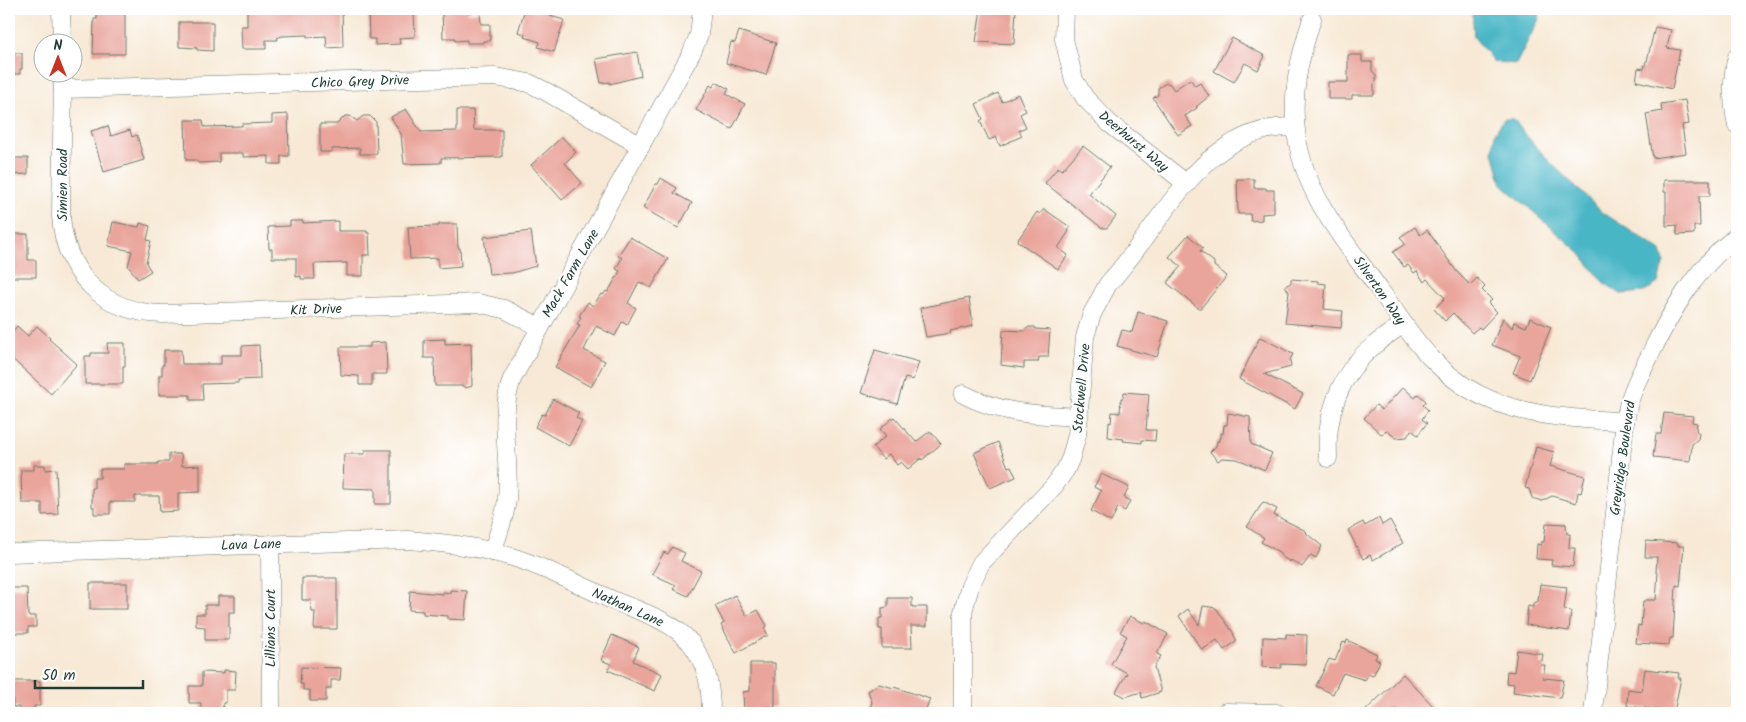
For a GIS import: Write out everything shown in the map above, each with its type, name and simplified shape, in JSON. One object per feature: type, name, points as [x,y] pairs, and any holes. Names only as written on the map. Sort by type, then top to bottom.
[{"type":"street","points":[[61,9],[62,32]]},
{"type":"street","name":"Mack Farm Lane","points":[[492,552],[507,500],[505,420],[508,390],[540,326],[692,52],[699,35],[702,9]]},
{"type":"street","name":"Deerhurst Way","points":[[1065,9],[1064,39],[1074,80],[1085,98],[1109,123],[1186,184]]},
{"type":"street","name":"Silverton Way","points":[[1312,20],[1300,57],[1295,83],[1295,127],[1303,164],[1319,202],[1332,223],[1413,338],[1435,363],[1457,380],[1490,400],[1517,410],[1550,416],[1625,422]]},
{"type":"street","points":[[1737,57],[1733,86],[1737,125]]},
{"type":"street","name":"Chico Grey Drive","points":[[82,81],[495,77],[529,83],[641,146]]},
{"type":"street","name":"Simien Road","points":[[63,82],[62,228],[71,259],[85,281],[94,288]]},
{"type":"street","name":"Stockwell Drive","points":[[963,713],[963,612],[970,586],[975,573],[984,560],[1054,486],[1066,469],[1074,449],[1079,417],[1085,337],[1094,308],[1108,284],[1186,184],[1208,160],[1225,147],[1239,140],[1266,130],[1295,127]]},
{"type":"street","name":"Greyridge Boulevard","points":[[1593,713],[1627,406],[1633,390],[1678,302],[1713,258],[1737,236]]},
{"type":"street","name":"Kit Drive","points":[[94,288],[102,296],[117,305],[147,314],[478,303],[504,309],[540,326]]},
{"type":"street","points":[[1328,458],[1329,423],[1332,408],[1342,385],[1354,365],[1367,351],[1404,324]]},
{"type":"street","points":[[963,394],[987,406],[1007,411],[1079,417]]},
{"type":"street","name":"Lava Lane","points":[[9,553],[408,540],[454,544],[492,552]]},
{"type":"street","name":"Lillians Court","points":[[270,544],[271,713]]},
{"type":"street","name":"Nathan Lane","points":[[492,552],[518,559],[543,569],[657,619],[678,631],[695,650],[705,667],[710,684],[711,713]]},
{"type":"street","points":[[1225,712],[1277,713]]},
{"type":"water","points":[[1472,9],[1540,9],[1539,19],[1516,64],[1494,62],[1474,37]]},
{"type":"water","points":[[1504,119],[1514,119],[1523,132],[1552,164],[1602,212],[1661,251],[1664,261],[1658,283],[1644,292],[1621,294],[1603,282],[1581,254],[1502,184],[1493,152],[1495,133]]},
{"type":"building","points":[[97,9],[125,9],[125,54],[93,54],[94,19],[97,19]]},
{"type":"building","points":[[247,9],[342,9],[343,47],[327,48],[326,36],[307,37],[307,35],[282,36],[277,38],[278,40],[266,40],[266,49],[242,49],[241,26],[247,26]]},
{"type":"building","points":[[414,9],[415,37],[399,38],[400,44],[375,45],[375,39],[369,39],[368,11]]},
{"type":"building","points":[[525,9],[537,12],[538,9],[552,9],[550,16],[564,20],[554,52],[538,47],[540,42],[524,37],[525,34],[518,32]]},
{"type":"building","points":[[981,9],[1016,9],[1014,44],[976,42]]},
{"type":"building","points":[[442,10],[466,10],[467,13],[480,12],[481,24],[490,24],[490,41],[467,43],[467,40],[455,41],[455,38],[443,38]]},
{"type":"building","points":[[179,22],[213,22],[213,51],[179,47]]},
{"type":"building","points":[[1655,27],[1671,30],[1667,48],[1680,50],[1672,89],[1636,81],[1638,68],[1644,69],[1647,61]]},
{"type":"building","points":[[739,31],[776,43],[766,75],[726,63],[731,42],[735,43]]},
{"type":"building","points":[[1232,38],[1265,56],[1258,70],[1245,63],[1234,82],[1214,71]]},
{"type":"building","points":[[637,52],[641,76],[610,84],[610,82],[601,83],[596,59]]},
{"type":"building","points":[[9,53],[22,53],[22,69],[20,69],[20,74],[9,74]]},
{"type":"building","points":[[1348,55],[1362,55],[1362,62],[1372,62],[1372,71],[1376,75],[1374,95],[1352,95],[1352,99],[1328,99],[1328,82],[1348,82]]},
{"type":"building","points":[[1190,79],[1195,86],[1200,83],[1209,96],[1197,108],[1185,116],[1192,126],[1178,135],[1153,98],[1158,95],[1158,88],[1166,83],[1170,84],[1174,90]]},
{"type":"building","points":[[716,82],[729,89],[726,94],[745,104],[732,129],[696,110],[710,85],[713,87]]},
{"type":"building","points":[[998,93],[1002,102],[1018,94],[1026,111],[1020,114],[1026,127],[1019,130],[1022,136],[1000,146],[996,137],[989,140],[980,121],[983,119],[976,104]]},
{"type":"building","points":[[1685,100],[1689,124],[1682,125],[1686,153],[1653,158],[1646,114],[1662,111],[1661,104]]},
{"type":"building","points":[[406,109],[421,132],[457,131],[457,110],[473,110],[474,130],[502,130],[502,157],[441,158],[441,163],[404,164],[401,134],[391,117]]},
{"type":"building","points":[[288,114],[289,156],[281,156],[281,164],[269,164],[269,156],[243,157],[243,153],[219,153],[219,162],[199,163],[195,160],[186,160],[185,120],[203,120],[204,127],[242,126],[242,124],[272,123],[272,115]]},
{"type":"building","points":[[345,116],[350,116],[357,121],[363,116],[370,116],[376,122],[377,154],[360,154],[360,148],[332,149],[332,152],[320,152],[320,124],[337,124]]},
{"type":"building","points":[[108,126],[111,136],[130,130],[132,137],[137,135],[144,160],[104,172],[91,131]]},
{"type":"building","points":[[562,137],[576,152],[565,163],[582,183],[562,200],[531,165]]},
{"type":"building","points":[[1083,146],[1110,167],[1089,194],[1116,216],[1107,228],[1102,228],[1045,183],[1058,167],[1062,170]]},
{"type":"building","points":[[9,158],[28,158],[28,174],[9,175]]},
{"type":"building","points":[[661,178],[677,188],[674,193],[692,203],[678,228],[643,208]]},
{"type":"building","points":[[1237,179],[1254,179],[1254,188],[1274,190],[1274,213],[1262,214],[1262,220],[1251,221],[1250,214],[1238,214]]},
{"type":"building","points":[[1664,180],[1710,180],[1710,196],[1699,196],[1700,226],[1694,226],[1694,234],[1677,235],[1677,225],[1666,226]]},
{"type":"building","points":[[1044,209],[1070,227],[1058,248],[1068,255],[1058,269],[1017,241],[1037,212],[1040,214]]},
{"type":"building","points":[[290,221],[303,221],[303,223],[338,221],[338,231],[367,231],[369,233],[370,255],[363,255],[363,276],[347,276],[347,263],[314,264],[315,279],[301,279],[301,276],[296,277],[296,258],[272,258],[272,249],[269,249],[268,227],[290,226]]},
{"type":"building","points":[[113,222],[139,227],[140,223],[150,226],[147,240],[151,241],[146,263],[151,271],[138,279],[128,266],[132,251],[108,246]]},
{"type":"building","points":[[439,224],[457,224],[461,266],[438,268],[438,258],[410,259],[408,227],[439,226]]},
{"type":"building","points":[[1415,227],[1420,235],[1427,230],[1457,272],[1470,285],[1477,278],[1485,287],[1482,290],[1492,300],[1488,303],[1497,312],[1481,329],[1479,327],[1472,333],[1453,313],[1445,321],[1434,309],[1445,298],[1427,279],[1424,282],[1417,271],[1414,273],[1408,265],[1404,267],[1393,252],[1405,244],[1400,237]]},
{"type":"building","points":[[531,231],[536,266],[512,273],[489,274],[484,237]]},
{"type":"building","points":[[9,234],[28,234],[28,260],[36,260],[36,277],[9,277]]},
{"type":"building","points":[[1188,235],[1203,248],[1200,251],[1214,262],[1214,266],[1227,276],[1200,309],[1167,283],[1181,266],[1169,257]]},
{"type":"building","points":[[630,237],[668,259],[651,288],[639,282],[628,303],[636,308],[627,325],[622,322],[615,336],[596,326],[584,350],[605,361],[591,387],[555,367],[580,325],[577,324],[581,317],[579,316],[588,302],[593,306],[601,294],[603,295],[606,291],[608,292],[620,271],[616,269],[622,258],[618,256]]},
{"type":"building","points":[[1291,279],[1318,281],[1318,283],[1326,284],[1324,309],[1343,311],[1341,328],[1285,323],[1289,292],[1285,286],[1291,283]]},
{"type":"building","points":[[969,298],[973,326],[950,331],[951,333],[926,337],[920,308]]},
{"type":"building","points":[[1138,312],[1168,321],[1157,357],[1117,346],[1122,330],[1132,332]]},
{"type":"building","points":[[1503,318],[1512,328],[1514,322],[1526,327],[1530,318],[1551,327],[1530,380],[1513,373],[1520,356],[1492,345]]},
{"type":"building","points":[[17,326],[28,336],[37,326],[77,364],[51,394],[9,356],[9,336]]},
{"type":"building","points":[[1029,327],[1050,330],[1048,357],[1039,357],[1038,362],[1024,362],[1024,368],[1001,365],[1003,330],[1024,331]]},
{"type":"building","points":[[1260,337],[1293,354],[1290,360],[1291,367],[1264,374],[1303,394],[1295,409],[1239,379]]},
{"type":"building","points":[[445,339],[445,344],[471,343],[472,386],[466,388],[463,386],[435,386],[434,358],[424,358],[424,340]]},
{"type":"building","points":[[386,342],[387,374],[372,374],[372,385],[359,385],[359,376],[341,375],[340,347],[370,347],[370,343]]},
{"type":"building","points":[[107,343],[125,343],[123,384],[85,384],[85,356],[91,356],[91,353],[108,353]]},
{"type":"building","points":[[259,345],[260,379],[238,380],[238,383],[202,384],[203,400],[190,400],[190,395],[159,395],[159,375],[162,375],[162,365],[164,365],[164,350],[181,350],[182,364],[221,364],[221,355],[242,355],[242,346]]},
{"type":"building","points":[[875,350],[919,362],[913,380],[905,378],[897,404],[861,393]]},
{"type":"building","points":[[1403,387],[1415,398],[1418,394],[1426,401],[1423,405],[1428,410],[1422,419],[1427,423],[1418,435],[1411,430],[1407,437],[1396,438],[1386,430],[1382,435],[1364,418],[1376,405],[1382,410]]},
{"type":"building","points":[[1124,392],[1149,394],[1146,430],[1156,430],[1155,441],[1142,440],[1142,443],[1108,437],[1112,412],[1120,413],[1121,398],[1123,398]]},
{"type":"building","points":[[553,399],[579,413],[576,418],[582,421],[569,446],[535,427],[542,414],[545,415]]},
{"type":"building","points":[[1228,413],[1250,417],[1251,444],[1272,453],[1265,470],[1237,459],[1222,458],[1218,461],[1210,452],[1216,446],[1219,438],[1221,438],[1221,433],[1223,434],[1224,425],[1227,425]]},
{"type":"building","points":[[1664,413],[1693,416],[1692,422],[1697,423],[1698,439],[1692,444],[1690,461],[1653,457],[1656,434],[1661,434]]},
{"type":"building","points":[[894,417],[916,442],[930,431],[941,444],[908,469],[901,462],[897,465],[889,454],[883,459],[873,447],[886,436],[880,429]]},
{"type":"building","points":[[998,442],[1008,467],[1011,466],[1016,477],[990,488],[974,453]]},
{"type":"building","points":[[1536,447],[1554,452],[1550,466],[1585,476],[1581,493],[1578,492],[1576,503],[1552,496],[1542,501],[1532,498],[1529,489],[1525,488]]},
{"type":"building","points":[[365,450],[391,450],[391,504],[375,504],[375,489],[343,488],[344,454],[365,454]]},
{"type":"building","points":[[169,454],[181,454],[182,466],[200,465],[200,492],[178,493],[178,511],[160,512],[159,496],[135,496],[135,502],[110,502],[110,514],[94,514],[92,488],[94,488],[94,478],[100,478],[100,469],[124,469],[124,464],[158,464],[158,462],[169,462]]},
{"type":"building","points":[[34,465],[45,465],[45,470],[56,469],[58,514],[42,515],[42,503],[22,503],[21,470],[34,470]]},
{"type":"building","points":[[1101,474],[1129,487],[1124,498],[1130,501],[1125,511],[1118,507],[1111,522],[1091,511],[1101,491],[1094,487]]},
{"type":"building","points":[[1263,502],[1277,509],[1274,515],[1306,531],[1307,534],[1322,546],[1316,558],[1311,555],[1302,567],[1291,560],[1290,562],[1281,556],[1279,552],[1261,542],[1264,538],[1247,527]]},
{"type":"building","points":[[1379,518],[1382,525],[1390,520],[1403,543],[1373,560],[1370,555],[1363,559],[1348,530],[1363,522],[1365,526]]},
{"type":"building","points":[[1546,523],[1566,524],[1567,534],[1570,534],[1569,548],[1575,548],[1573,567],[1551,565],[1552,560],[1536,559],[1537,544],[1541,545],[1541,542],[1544,542]]},
{"type":"building","points":[[1646,541],[1678,543],[1678,546],[1684,546],[1680,586],[1676,585],[1673,638],[1670,638],[1669,645],[1636,643],[1638,625],[1641,626],[1643,601],[1656,600],[1657,557],[1645,557]]},
{"type":"building","points":[[672,547],[685,553],[681,561],[701,571],[688,596],[673,589],[676,585],[652,574],[664,552],[668,554]]},
{"type":"building","points":[[302,578],[337,578],[337,629],[314,629],[315,612],[312,612],[311,600],[302,600]]},
{"type":"building","points":[[90,583],[127,583],[127,609],[90,609]]},
{"type":"building","points":[[1540,584],[1567,587],[1564,610],[1571,611],[1569,631],[1526,625],[1528,606],[1533,607],[1533,603],[1538,601]]},
{"type":"building","points":[[9,588],[27,588],[28,616],[36,616],[36,627],[28,627],[28,633],[9,633]]},
{"type":"building","points":[[450,590],[467,591],[465,620],[448,619],[448,616],[423,614],[423,611],[409,610],[410,591],[443,594],[443,592],[450,593]]},
{"type":"building","points":[[735,595],[747,616],[758,610],[767,626],[764,628],[768,635],[736,653],[721,625],[724,623],[715,606]]},
{"type":"building","points":[[218,596],[235,596],[235,612],[229,612],[229,640],[205,640],[205,627],[196,626],[196,614],[205,614],[205,605],[218,605]]},
{"type":"building","points":[[888,598],[912,598],[912,607],[927,607],[927,626],[911,626],[912,648],[882,648],[882,629],[879,629],[879,618],[882,618],[882,608],[888,607]]},
{"type":"building","points":[[1203,606],[1216,608],[1237,641],[1224,650],[1217,640],[1202,650],[1179,616],[1188,609],[1199,625]]},
{"type":"building","points":[[1130,616],[1144,623],[1145,621],[1168,634],[1157,654],[1161,656],[1154,667],[1161,692],[1142,698],[1141,692],[1125,697],[1116,692],[1127,673],[1111,664],[1127,636],[1120,632]]},
{"type":"building","points":[[1286,634],[1307,635],[1306,665],[1281,664],[1281,668],[1262,667],[1263,637],[1286,638]]},
{"type":"building","points":[[612,635],[639,647],[633,661],[662,674],[655,691],[608,670],[611,664],[601,660]]},
{"type":"building","points":[[1347,640],[1377,654],[1375,659],[1380,661],[1373,676],[1368,674],[1365,680],[1343,673],[1333,694],[1316,686],[1329,659],[1335,661],[1343,642],[1346,643]]},
{"type":"building","points":[[1517,650],[1543,654],[1541,665],[1545,665],[1543,678],[1564,680],[1560,698],[1513,692],[1514,684],[1506,683],[1507,671],[1514,672]]},
{"type":"building","points":[[750,663],[775,663],[775,707],[766,707],[766,713],[744,713],[743,692],[750,691]]},
{"type":"building","points":[[301,667],[341,668],[340,680],[331,680],[331,689],[326,689],[326,701],[310,701],[310,690],[303,690],[303,684],[300,684]]},
{"type":"building","points":[[1645,669],[1679,673],[1678,678],[1681,678],[1674,712],[1627,706],[1628,689],[1642,691]]},
{"type":"building","points":[[224,670],[236,671],[235,690],[226,690],[226,703],[223,703],[222,713],[201,713],[201,703],[189,703],[189,686],[202,686],[202,672],[224,673]]},
{"type":"building","points":[[1403,674],[1434,707],[1428,713],[1401,713],[1396,709],[1391,713],[1363,713]]},
{"type":"building","points":[[12,681],[40,681],[40,706],[34,706],[35,713],[19,713],[19,707],[13,707]]},
{"type":"building","points":[[879,684],[930,699],[925,713],[868,713],[872,702],[868,691]]}]
